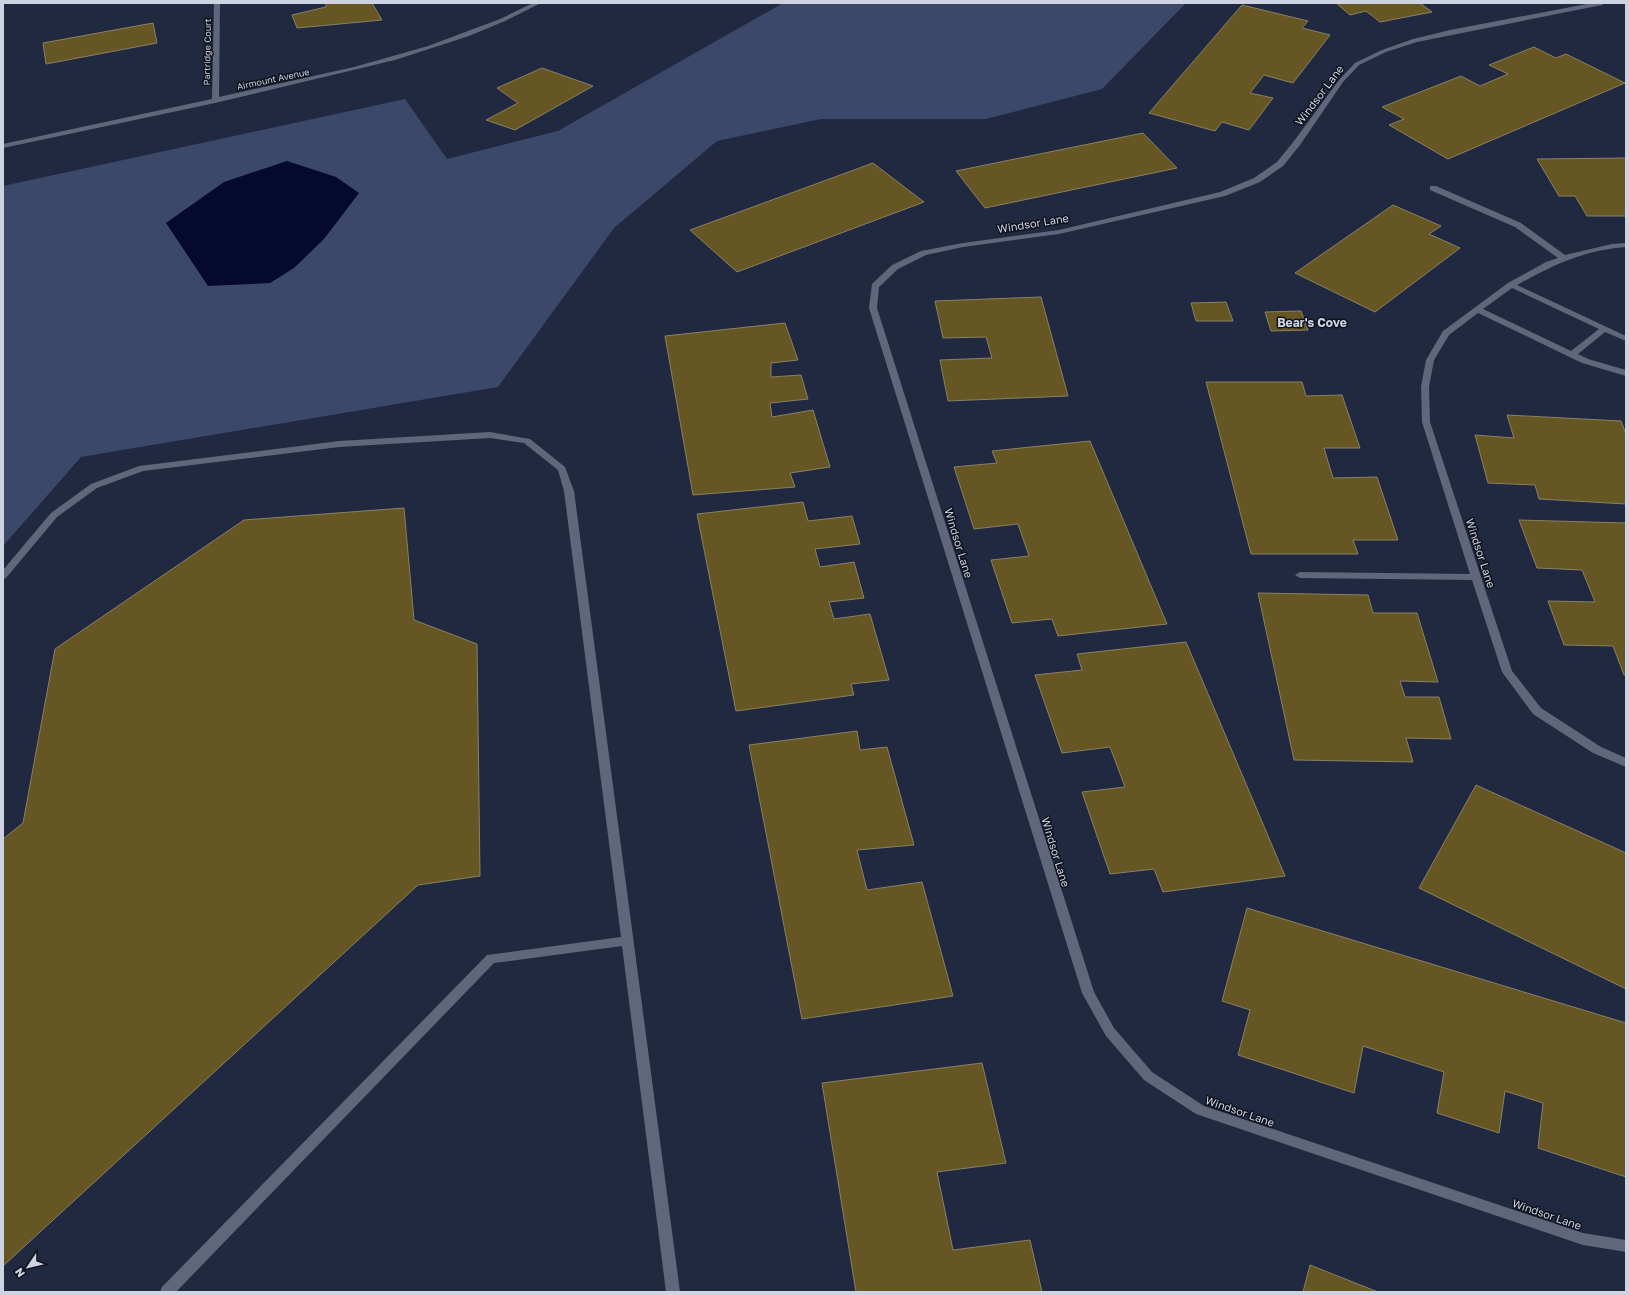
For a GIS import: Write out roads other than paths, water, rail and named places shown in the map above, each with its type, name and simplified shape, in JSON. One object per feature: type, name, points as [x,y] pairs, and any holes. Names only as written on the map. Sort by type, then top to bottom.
[{"type":"street","name":"Partridge Court","points":[[215,100],[217,3]]},
{"type":"street","name":"Airmount Avenue","points":[[3,146],[358,69],[419,52],[467,35],[518,14],[538,3]]},
{"type":"street","name":"Windsor Lane","points":[[1602,3],[1450,32],[1415,40],[1384,50],[1357,64],[1341,82],[1298,143],[1280,164],[1257,180],[1222,194],[1059,232],[963,245],[924,253],[895,267],[875,286],[873,308],[1088,993],[1110,1032],[1148,1076],[1200,1110],[1583,1239],[1626,1246]]},
{"type":"street","points":[[1433,188],[1518,225],[1564,258]]},
{"type":"street","name":"Windsor Lane","points":[[1626,245],[1612,246],[1564,258],[1511,285],[1446,334],[1430,360],[1425,387],[1426,422],[1507,672],[1537,711],[1597,750],[1626,762]]},
{"type":"street","points":[[1511,285],[1626,339]]},
{"type":"street","points":[[1478,310],[1585,361],[1626,373]]},
{"type":"street","points":[[1572,355],[1604,328]]},
{"type":"street","points":[[3,576],[54,515],[94,486],[142,468],[339,444],[490,434],[527,441],[562,470],[569,491],[673,1292]]},
{"type":"street","points":[[1300,576],[1476,577]]},
{"type":"street","points":[[167,1292],[490,958],[627,941]]},
{"type":"district","name":"Bear's Cove","points":[[1312,322]]}]
